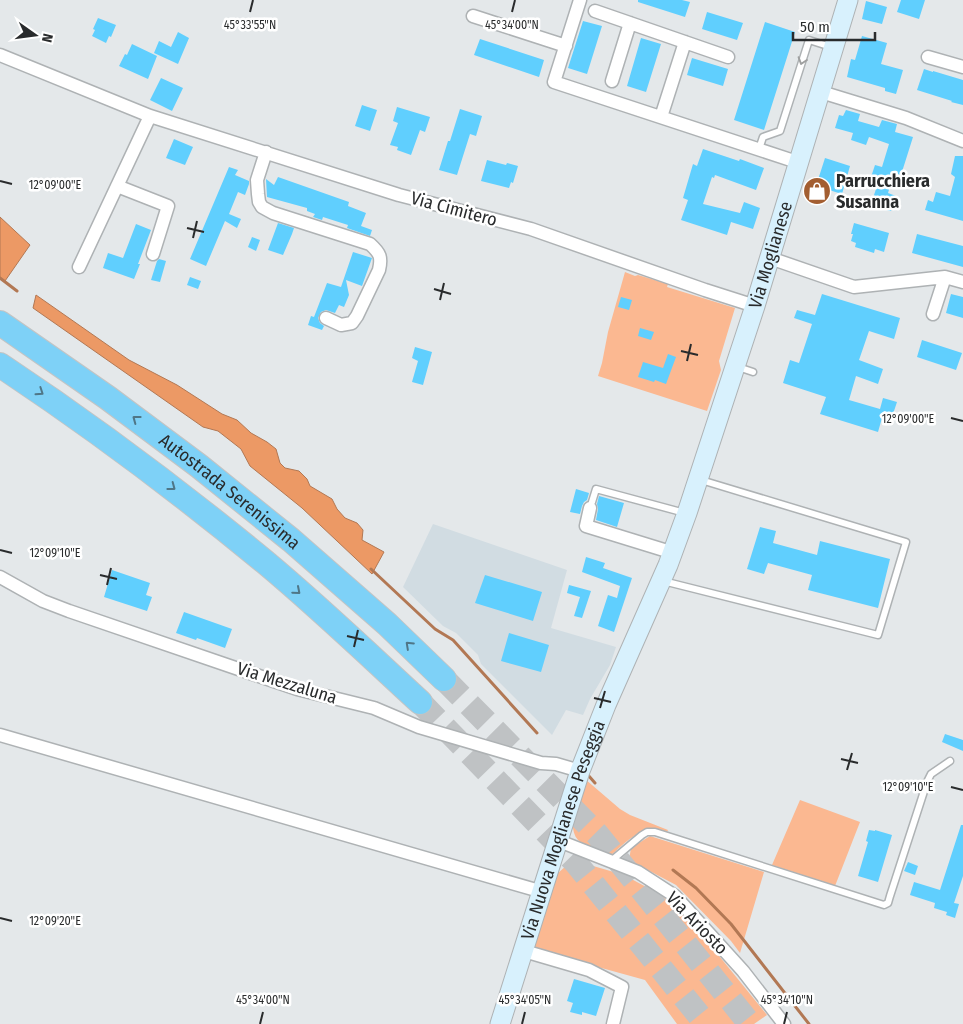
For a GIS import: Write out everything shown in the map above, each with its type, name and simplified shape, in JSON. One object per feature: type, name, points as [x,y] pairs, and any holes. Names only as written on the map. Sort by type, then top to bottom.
[{"type":"highway","name":"Autostrada Serenissima","points":[[0,323],[108,398],[199,466],[284,534],[387,624],[444,679]]},
{"type":"highway","name":"Autostrada Serenissima","points":[[0,364],[177,491],[266,564],[362,648],[420,702]]},
{"type":"main road","name":"Via Moglianese","points":[[719,416],[745,369],[755,306],[848,0]]},
{"type":"main road","name":"Via Nuova Moglianese Peseggia","points":[[500,1024],[580,771],[606,705],[672,554],[719,416]]},
{"type":"street","points":[[580,0],[554,82],[800,162]]},
{"type":"street","points":[[595,11],[728,57]]},
{"type":"street","points":[[473,16],[566,46]]},
{"type":"street","points":[[612,81],[630,23]]},
{"type":"street","points":[[661,117],[685,42]]},
{"type":"street","name":"Via Cimitero","points":[[0,55],[150,116],[399,194],[531,229],[755,306]]},
{"type":"street","points":[[928,57],[963,67]]},
{"type":"street","points":[[821,92],[906,118],[963,141]]},
{"type":"street","points":[[79,267],[150,116]]},
{"type":"street","points":[[266,152],[257,180],[259,202],[262,207],[273,213],[370,244],[378,251],[380,258],[379,270],[352,323],[341,325],[326,318]]},
{"type":"street","points":[[117,186],[168,206],[153,254]]},
{"type":"street","points":[[770,258],[854,287],[945,277],[963,282]]},
{"type":"street","points":[[932,314],[945,277]]},
{"type":"street","points":[[591,505],[586,526],[672,554]]},
{"type":"street","name":"Via Mezzaluna","points":[[0,577],[43,602],[297,689],[374,708],[419,727],[541,762],[580,771]]},
{"type":"street","points":[[0,735],[543,892]]},
{"type":"street","name":"Via Ariosto","points":[[559,841],[638,872],[675,896],[743,971],[784,1024]]},
{"type":"street","points":[[524,950],[589,970],[622,987],[613,1024]]},
{"type":"lane","points":[[759,149],[763,137],[780,131],[809,40],[834,48]]},
{"type":"lane","points":[[661,580],[878,635],[906,542],[698,479]]},
{"type":"lane","points":[[591,505],[596,489],[687,513]]},
{"type":"lane","points":[[611,861],[642,835],[647,832],[655,832],[884,904],[888,903],[927,782],[931,774],[950,761]]},
{"type":"shaded area","points":[[0,217],[30,245],[5,281],[0,278]]},
{"type":"shaded area","points":[[625,272],[668,284],[667,287],[735,308],[719,361],[721,370],[707,411],[598,376]]},
{"type":"shaded area","points":[[36,295],[129,360],[177,385],[222,414],[237,420],[251,433],[276,449],[280,463],[285,468],[299,471],[307,479],[310,486],[332,499],[337,509],[345,518],[357,523],[363,530],[362,540],[384,552],[372,574],[302,508],[250,466],[241,449],[218,431],[203,427],[33,308]]},
{"type":"shaded area","points":[[433,524],[567,570],[551,628],[616,647],[610,665],[583,715],[566,710],[552,735],[481,664],[478,655],[456,633],[443,626],[403,587]]},
{"type":"shaded area","points":[[585,779],[620,809],[668,830],[667,832],[649,831],[638,834],[611,855],[581,843],[574,834],[573,819]]},
{"type":"shaded area","points":[[800,800],[860,822],[835,886],[772,865]]},
{"type":"shaded area","points":[[650,836],[764,872],[740,953],[731,941],[676,885],[629,860],[631,848]]},
{"type":"shaded area","points":[[583,863],[624,875],[661,895],[694,925],[767,1015],[754,1024],[677,1024],[645,980],[533,949],[557,874],[567,865]]},
{"type":"building","points":[[638,0],[682,0],[690,2],[685,17],[638,2]]},
{"type":"building","points":[[901,0],[925,0],[919,19],[897,12]]},
{"type":"building","points":[[866,1],[887,7],[882,24],[862,19]]},
{"type":"building","points":[[707,12],[743,23],[737,40],[702,29]]},
{"type":"building","points":[[98,18],[116,25],[106,43],[92,36]]},
{"type":"building","points":[[583,21],[602,26],[587,74],[568,68]]},
{"type":"building","points":[[765,22],[795,32],[764,130],[734,120]]},
{"type":"building","points":[[178,32],[189,38],[178,64],[154,53],[159,41],[171,47]]},
{"type":"building","points":[[862,36],[887,43],[881,64],[903,70],[896,94],[885,91],[885,88],[847,77],[851,59],[855,60]]},
{"type":"building","points":[[641,38],[661,44],[646,92],[627,86]]},
{"type":"building","points":[[480,39],[544,60],[539,77],[474,55]]},
{"type":"building","points":[[132,44],[157,56],[148,79],[119,66]]},
{"type":"building","points":[[692,58],[728,69],[723,86],[687,75]]},
{"type":"building","points":[[924,69],[963,80],[963,105],[917,90]]},
{"type":"building","points":[[161,78],[183,88],[172,111],[150,100]]},
{"type":"building","points":[[362,105],[377,110],[370,131],[355,126]]},
{"type":"building","points":[[397,107],[430,117],[425,132],[420,130],[411,155],[397,150],[398,147],[390,145],[398,123],[393,121]]},
{"type":"building","points":[[460,109],[482,116],[476,136],[470,134],[457,175],[439,170]]},
{"type":"building","points":[[846,110],[860,114],[858,121],[879,127],[882,120],[897,124],[895,132],[913,137],[901,175],[894,173],[888,193],[896,196],[891,211],[882,209],[884,204],[872,201],[878,183],[870,180],[875,165],[882,167],[889,144],[869,137],[866,145],[851,140],[853,133],[835,128],[839,115],[843,116]]},
{"type":"building","points":[[174,139],[193,147],[185,165],[166,158]]},
{"type":"building","points":[[703,149],[764,168],[756,190],[715,175],[714,178],[712,177],[703,204],[740,213],[744,202],[760,208],[753,229],[731,222],[727,235],[681,220],[688,200],[683,198],[693,164],[697,166]]},
{"type":"building","points":[[955,156],[963,156],[963,221],[925,210],[928,200],[933,202],[936,192],[950,196],[955,177],[951,174]]},
{"type":"building","points":[[825,158],[850,166],[842,194],[816,186]]},
{"type":"building","points":[[487,160],[518,166],[513,183],[511,182],[509,188],[481,181]]},
{"type":"building","points":[[229,167],[238,170],[235,175],[249,181],[245,195],[238,192],[229,214],[241,219],[237,228],[225,221],[206,266],[190,259]]},
{"type":"building","points":[[278,177],[349,202],[348,206],[366,213],[361,226],[372,230],[370,236],[347,228],[348,225],[323,217],[322,220],[313,217],[315,214],[307,211],[307,208],[267,197],[266,179],[274,185]]},
{"type":"building","points":[[278,223],[294,228],[283,255],[268,250]]},
{"type":"building","points":[[854,223],[889,233],[884,252],[875,249],[874,253],[855,247],[856,243],[851,241]]},
{"type":"building","points":[[136,224],[151,230],[134,279],[103,268],[108,253],[123,258]]},
{"type":"building","points":[[917,234],[963,246],[963,267],[912,253]]},
{"type":"building","points":[[252,237],[260,240],[256,251],[248,247]]},
{"type":"building","points":[[353,252],[372,258],[362,286],[346,280],[349,295],[344,307],[339,305],[335,313],[326,310],[321,312],[318,318],[324,326],[322,330],[308,325],[311,316],[314,317],[327,283],[341,287]]},
{"type":"building","points":[[159,259],[166,261],[160,282],[151,280]]},
{"type":"building","points":[[190,277],[201,281],[198,289],[187,285]]},
{"type":"building","points":[[822,294],[900,318],[894,339],[869,331],[859,360],[883,369],[878,384],[856,376],[849,400],[880,409],[883,398],[897,402],[893,414],[884,411],[878,432],[820,414],[826,397],[783,383],[790,360],[799,363],[812,324],[794,318],[797,310],[815,315]]},
{"type":"building","points":[[951,294],[963,297],[963,318],[946,313]]},
{"type":"building","points":[[621,297],[632,300],[629,310],[618,307]]},
{"type":"building","points":[[640,328],[654,332],[651,340],[638,336]]},
{"type":"building","points":[[922,340],[962,353],[956,370],[917,357]]},
{"type":"building","points":[[415,347],[432,352],[423,385],[412,382],[418,361],[412,358]]},
{"type":"building","points":[[668,354],[676,357],[666,384],[638,377],[643,362],[663,368]]},
{"type":"building","points":[[576,489],[589,493],[580,514],[570,512]]},
{"type":"building","points":[[599,496],[624,503],[617,527],[596,520]]},
{"type":"building","points":[[760,527],[776,531],[773,543],[817,555],[820,541],[890,559],[878,608],[808,590],[812,575],[768,563],[764,574],[747,569]]},
{"type":"building","points":[[586,557],[605,563],[603,568],[632,578],[614,632],[598,626],[608,595],[617,598],[620,586],[582,572]]},
{"type":"building","points":[[112,570],[150,583],[146,595],[152,597],[147,611],[104,597]]},
{"type":"building","points":[[485,575],[542,592],[533,621],[475,603]]},
{"type":"building","points":[[569,585],[591,591],[582,618],[574,616],[580,597],[567,593]]},
{"type":"building","points":[[184,612],[232,629],[225,648],[176,633]]},
{"type":"building","points":[[509,633],[549,645],[541,672],[501,661]]},
{"type":"building","points":[[945,734],[963,740],[963,751],[942,742]]},
{"type":"building","points":[[961,825],[963,825],[963,876],[954,903],[959,904],[955,918],[946,915],[947,912],[934,908],[935,903],[910,895],[914,882],[940,890]]},
{"type":"building","points":[[869,830],[892,835],[878,882],[858,876],[868,842],[866,841]]},
{"type":"building","points":[[908,862],[918,866],[915,875],[904,871]]},
{"type":"building","points":[[574,979],[605,988],[596,1016],[582,1012],[582,1015],[570,1012],[573,1003],[567,1001]]},
{"type":"waterway","points":[[0,278],[17,291]]},
{"type":"waterway","points":[[371,569],[435,629],[453,640],[537,733]]},
{"type":"waterway","points":[[588,775],[595,783]]},
{"type":"waterway","points":[[673,870],[696,888],[731,924],[809,1024]]},
{"type":"tunnel","points":[[444,679],[597,834],[750,1024]]},
{"type":"tunnel","points":[[420,702],[576,863],[706,1024]]},
{"type":"place","name":"Parrucchiera Susanna","points":[[817,191]]}]
